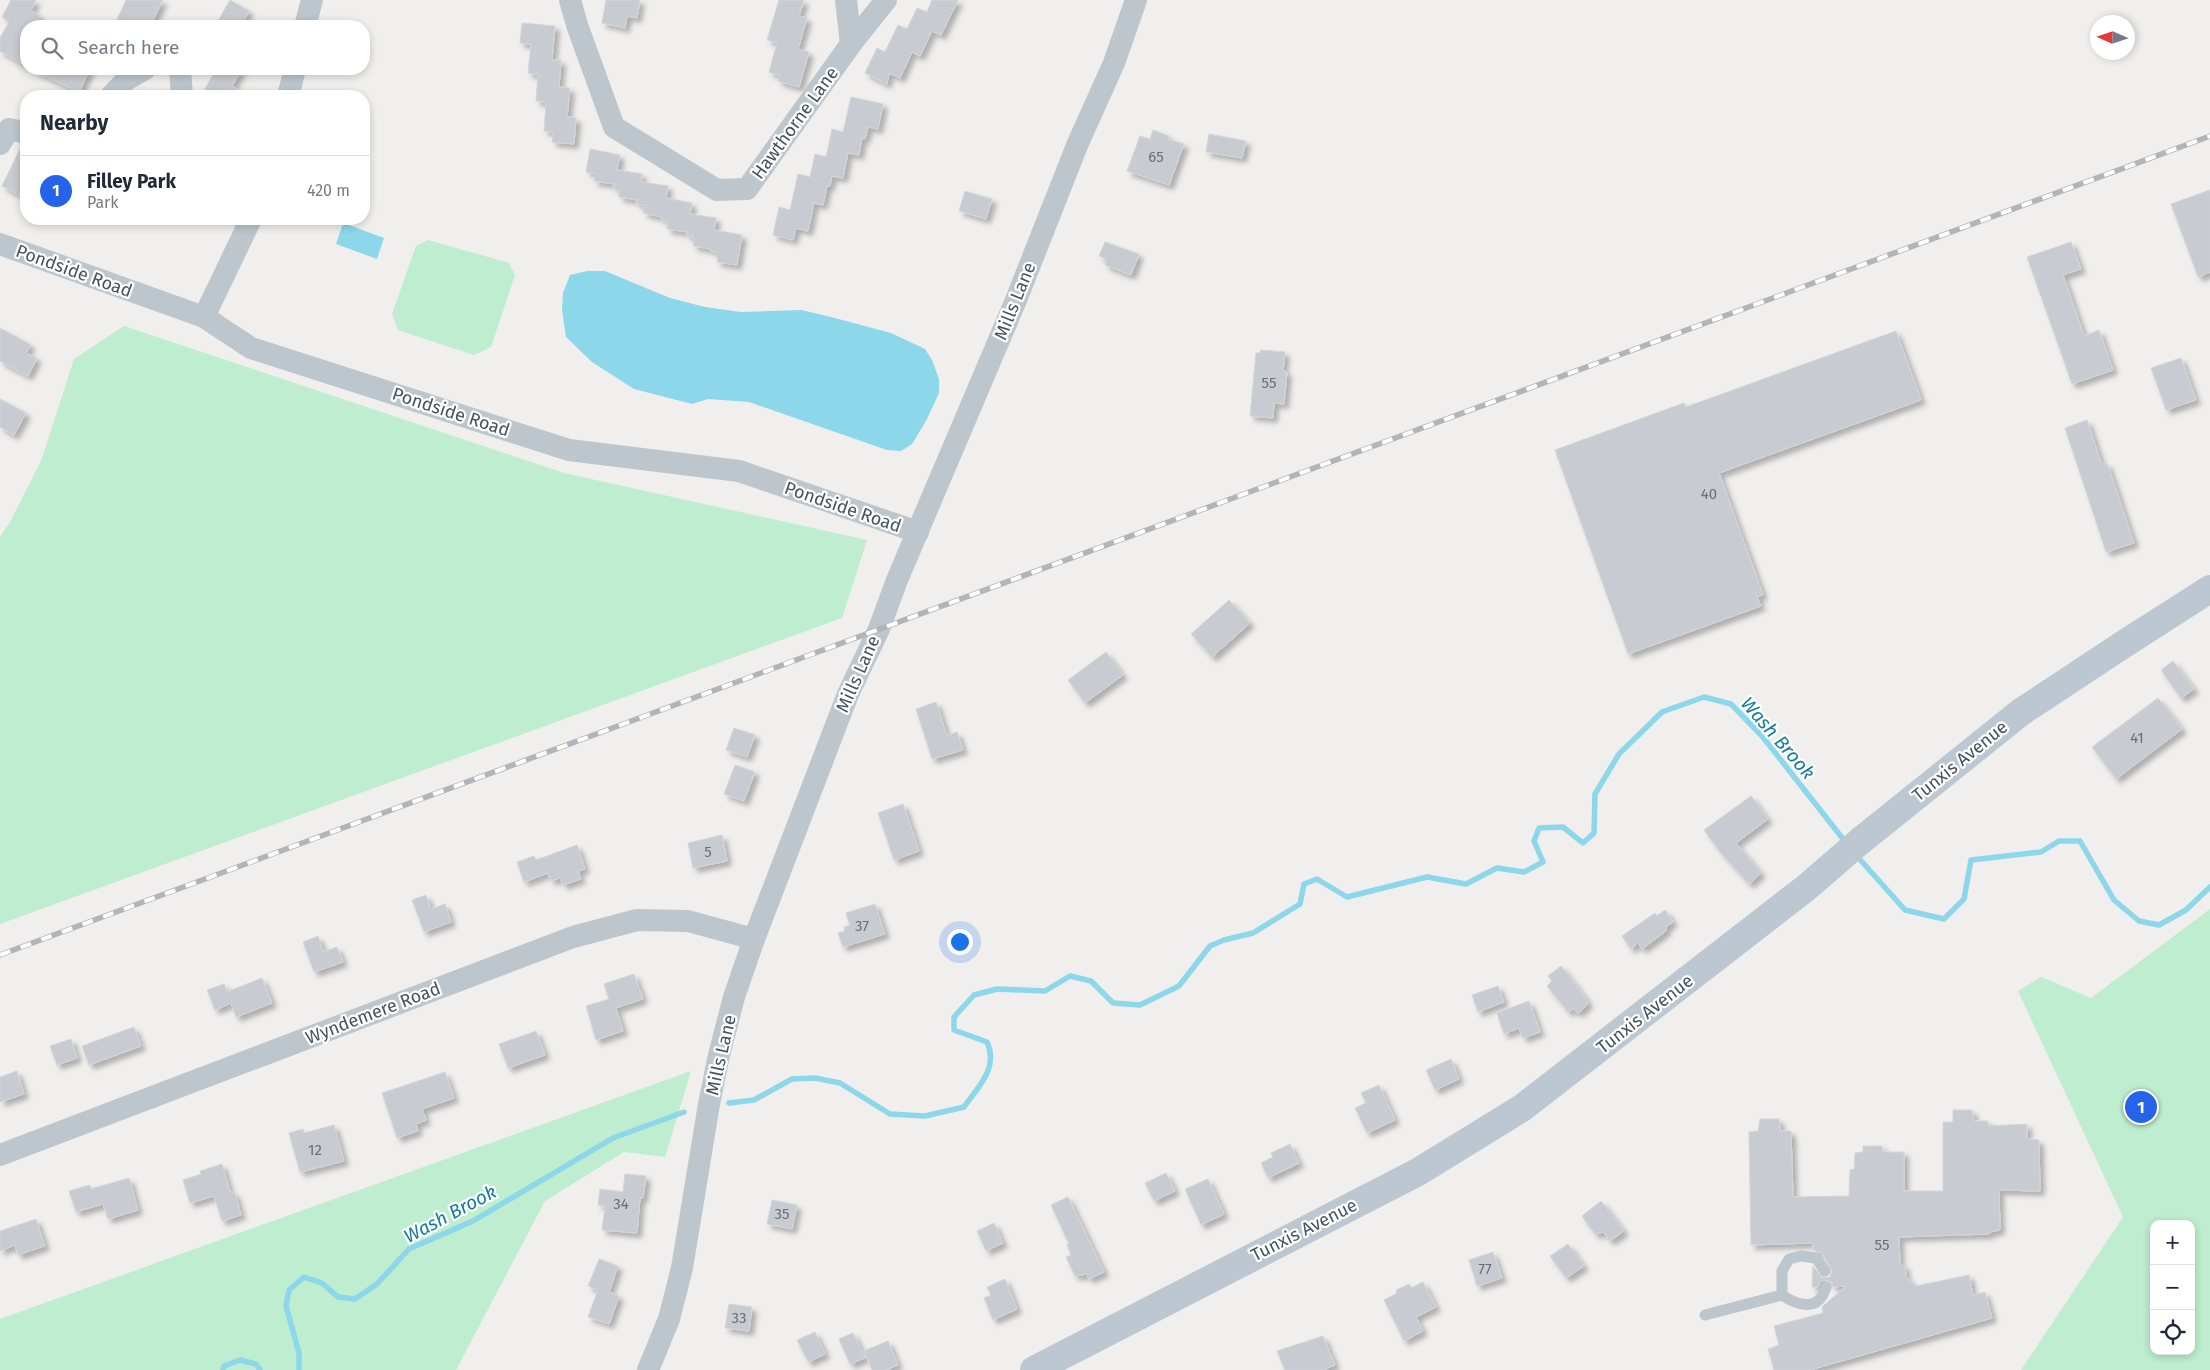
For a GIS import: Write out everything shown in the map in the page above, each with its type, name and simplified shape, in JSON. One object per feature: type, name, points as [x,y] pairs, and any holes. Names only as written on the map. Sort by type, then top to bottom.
[{"type":"main road","name":"Tunxis Avenue","points":[[1034,1370],[1418,1172],[1522,1108],[1685,984],[2021,712],[2210,589]]},
{"type":"street","points":[[307,20],[312,0]]},
{"type":"street","name":"Hawthorne Lane","points":[[570,0],[577,25],[614,127],[717,190],[747,189],[851,44],[886,0]]},
{"type":"street","points":[[846,0],[851,44]]},
{"type":"street","name":"Mills Lane","points":[[648,1370],[669,1319],[682,1268],[719,1055],[734,997],[754,938],[848,694],[879,629],[1012,309],[1078,144],[1114,63],[1136,0]]},
{"type":"street","points":[[117,90],[126,80],[135,75]]},
{"type":"street","points":[[180,75],[182,90]]},
{"type":"street","points":[[290,90],[293,75]]},
{"type":"street","points":[[204,317],[247,225]]},
{"type":"street","name":"Pondside Road","points":[[0,244],[204,317],[251,348],[569,450],[739,472],[918,532]]},
{"type":"street","name":"Wyndemere Road","points":[[0,1155],[573,936],[637,920],[688,921],[754,938]]},
{"type":"lane","points":[[1825,1271],[1816,1258],[1801,1256],[1789,1260],[1782,1271],[1780,1286],[1782,1295],[1793,1303],[1807,1306],[1819,1301],[1826,1287]]},
{"type":"lane","points":[[1705,1315],[1782,1295]]},
{"type":"green space","points":[[428,240],[509,263],[515,275],[491,347],[474,355],[398,330],[392,314],[416,246]]},
{"type":"green space","points":[[124,326],[564,473],[867,540],[842,618],[0,924],[0,537],[10,522],[41,461],[74,359]]},
{"type":"green space","points":[[2210,909],[2210,1370],[2021,1370],[2123,1217],[2018,991],[2041,977],[2091,998]]},
{"type":"green space","points":[[691,1071],[665,1157],[624,1152],[545,1201],[456,1370],[0,1370],[0,1319]]},
{"type":"water","points":[[342,225],[348,225],[384,238],[377,259],[336,244]]},
{"type":"water","points":[[587,271],[605,271],[670,298],[705,307],[741,312],[801,310],[891,333],[925,349],[932,360],[939,379],[939,393],[926,421],[912,444],[901,451],[887,450],[749,402],[708,399],[692,404],[634,389],[592,362],[566,337],[562,310],[563,293],[570,275]]},
{"type":"building","points":[[11,0],[36,0],[31,10],[40,16],[38,20],[20,20],[20,63],[0,51],[0,38],[9,22],[2,17]]},
{"type":"building","points":[[126,0],[163,0],[153,20],[117,20]]},
{"type":"building","points":[[230,0],[249,11],[244,20],[218,20]]},
{"type":"building","points":[[606,0],[640,0],[637,18],[627,16],[625,28],[602,23]]},
{"type":"building","points":[[779,0],[804,0],[799,16],[807,18],[798,49],[809,52],[799,87],[778,81],[779,75],[769,72],[777,43],[767,40]]},
{"type":"building","points":[[932,0],[958,0],[941,35],[932,31],[920,56],[912,52],[900,78],[889,73],[887,84],[865,73],[877,48],[885,52],[898,25],[907,29],[917,8],[927,12]]},
{"type":"building","points":[[522,23],[555,26],[552,60],[561,60],[559,87],[570,88],[567,117],[576,118],[574,144],[552,142],[553,132],[544,131],[546,102],[536,101],[538,74],[528,73],[531,44],[520,43]]},
{"type":"building","points":[[43,75],[87,75],[80,90],[75,90]]},
{"type":"building","points":[[213,75],[238,75],[232,86],[239,90],[204,90]]},
{"type":"building","points":[[851,97],[883,104],[878,129],[868,127],[865,139],[862,138],[859,155],[848,153],[843,178],[832,176],[830,186],[827,186],[823,205],[814,203],[808,231],[796,228],[793,240],[773,235],[779,207],[790,210],[798,174],[810,177],[815,154],[826,157],[832,129],[843,132]]},
{"type":"building","points":[[1153,130],[1169,136],[1168,139],[1184,144],[1169,185],[1127,171],[1140,136],[1150,139]]},
{"type":"building","points":[[1209,134],[1246,141],[1242,158],[1206,152]]},
{"type":"building","points":[[20,149],[20,195],[2,186]]},
{"type":"building","points":[[590,149],[620,155],[617,170],[642,174],[641,182],[668,186],[666,198],[692,203],[690,214],[716,218],[714,230],[742,235],[737,265],[717,262],[718,253],[711,251],[711,249],[693,246],[694,237],[687,236],[687,232],[667,229],[668,222],[662,221],[662,217],[643,213],[645,205],[636,204],[637,200],[619,197],[620,190],[614,189],[614,184],[594,181],[595,173],[586,172]]},
{"type":"building","points":[[2210,190],[2210,272],[2198,277],[2171,204]]},
{"type":"building","points":[[965,191],[992,199],[986,219],[959,211]]},
{"type":"building","points":[[1105,242],[1139,254],[1131,275],[1105,265],[1107,259],[1099,256]]},
{"type":"building","points":[[2071,242],[2081,269],[2063,275],[2084,336],[2099,330],[2113,370],[2072,384],[2027,257]]},
{"type":"building","points":[[0,328],[31,345],[26,353],[37,358],[28,376],[0,361]]},
{"type":"building","points":[[1896,331],[1921,400],[1719,473],[1763,595],[1757,597],[1761,606],[1628,654],[1555,450],[1684,403],[1686,407]]},
{"type":"building","points":[[1261,350],[1285,352],[1283,371],[1287,372],[1284,404],[1274,403],[1273,418],[1250,416],[1256,353],[1260,353]]},
{"type":"building","points":[[2181,358],[2196,400],[2166,410],[2151,368]]},
{"type":"building","points":[[0,399],[26,413],[14,435],[0,427]]},
{"type":"building","points":[[2087,420],[2102,465],[2107,463],[2134,543],[2106,552],[2065,428]]},
{"type":"building","points":[[1229,600],[1250,623],[1212,657],[1191,634]]},
{"type":"building","points":[[1106,652],[1123,675],[1085,703],[1068,680]]},
{"type":"building","points":[[2173,661],[2194,689],[2181,698],[2161,670]]},
{"type":"building","points":[[2158,698],[2182,729],[2116,779],[2092,747]]},
{"type":"building","points":[[936,702],[947,736],[957,732],[963,750],[932,759],[916,709]]},
{"type":"building","points":[[734,728],[755,735],[747,757],[726,750]]},
{"type":"building","points":[[735,765],[755,772],[744,801],[724,794]]},
{"type":"building","points":[[1751,796],[1768,819],[1736,843],[1761,873],[1749,884],[1721,853],[1704,830]]},
{"type":"building","points":[[903,804],[919,851],[894,860],[878,813]]},
{"type":"building","points":[[722,835],[727,861],[693,868],[688,843]]},
{"type":"building","points":[[577,845],[585,869],[578,871],[581,879],[563,885],[560,878],[551,881],[548,873],[524,882],[517,862],[534,856],[536,860]]},
{"type":"building","points":[[426,895],[431,909],[445,904],[451,922],[424,932],[412,900]]},
{"type":"building","points":[[875,904],[885,934],[843,947],[838,933],[845,931],[844,927],[850,925],[846,913]]},
{"type":"building","points":[[1665,910],[1673,922],[1666,927],[1666,931],[1642,949],[1638,943],[1631,949],[1622,936],[1655,913],[1657,916]]},
{"type":"building","points":[[318,936],[323,952],[337,947],[343,962],[314,972],[303,942]]},
{"type":"building","points":[[1561,966],[1585,997],[1588,1004],[1578,1013],[1573,1009],[1568,1012],[1547,986],[1552,981],[1548,976]]},
{"type":"building","points":[[634,974],[643,999],[616,1008],[623,1031],[596,1040],[586,1006],[609,999],[604,984]]},
{"type":"building","points":[[262,978],[272,1003],[236,1017],[231,1003],[215,1010],[207,990],[224,984],[227,992]]},
{"type":"building","points":[[1498,986],[1504,1002],[1478,1012],[1472,995]]},
{"type":"building","points":[[1529,1001],[1540,1032],[1523,1038],[1519,1028],[1504,1034],[1497,1013]]},
{"type":"building","points":[[134,1027],[141,1046],[89,1065],[82,1046]]},
{"type":"building","points":[[536,1031],[545,1055],[508,1068],[499,1044]]},
{"type":"building","points":[[71,1039],[77,1058],[57,1065],[50,1046]]},
{"type":"building","points":[[1451,1059],[1459,1079],[1435,1090],[1426,1070]]},
{"type":"building","points":[[17,1071],[24,1094],[0,1102],[0,1077]]},
{"type":"building","points":[[445,1072],[454,1098],[422,1109],[426,1120],[416,1124],[418,1131],[397,1138],[382,1093]]},
{"type":"building","points":[[1379,1085],[1395,1120],[1367,1133],[1355,1108],[1366,1103],[1361,1093]]},
{"type":"building","points":[[1953,1110],[1972,1110],[1974,1121],[1988,1121],[1988,1126],[2027,1124],[2027,1139],[2039,1140],[2040,1191],[1999,1190],[2000,1230],[1990,1232],[1989,1234],[1899,1237],[1900,1265],[1905,1266],[1906,1277],[1916,1286],[1969,1275],[1973,1295],[1985,1292],[1992,1318],[1810,1370],[1774,1370],[1768,1349],[1779,1345],[1774,1326],[1823,1313],[1822,1307],[1846,1286],[1833,1287],[1832,1282],[1825,1280],[1821,1281],[1818,1287],[1812,1287],[1813,1266],[1822,1278],[1830,1277],[1832,1271],[1822,1253],[1813,1250],[1813,1243],[1751,1245],[1749,1132],[1758,1131],[1760,1119],[1779,1119],[1780,1131],[1791,1131],[1793,1197],[1849,1196],[1850,1170],[1854,1169],[1855,1153],[1863,1152],[1863,1146],[1882,1146],[1883,1152],[1904,1152],[1904,1191],[1943,1191],[1943,1122],[1953,1122]]},
{"type":"building","points":[[334,1125],[344,1161],[300,1172],[289,1133],[303,1129],[304,1133]]},
{"type":"building","points":[[1290,1144],[1299,1163],[1268,1178],[1261,1163],[1273,1157],[1271,1153]]},
{"type":"building","points":[[222,1164],[230,1192],[235,1193],[241,1215],[222,1221],[214,1196],[190,1203],[183,1180],[201,1174],[200,1171]]},
{"type":"building","points":[[1166,1173],[1175,1191],[1154,1201],[1145,1183]]},
{"type":"building","points":[[625,1174],[646,1176],[643,1198],[640,1198],[637,1233],[602,1230],[605,1206],[598,1205],[600,1189],[623,1192]]},
{"type":"building","points":[[129,1178],[138,1210],[108,1219],[103,1204],[76,1212],[69,1191],[90,1185],[91,1189]]},
{"type":"building","points":[[1208,1179],[1224,1214],[1201,1225],[1185,1189]]},
{"type":"building","points":[[1068,1197],[1104,1272],[1089,1279],[1087,1274],[1075,1276],[1066,1257],[1071,1255],[1067,1245],[1069,1244],[1051,1205]]},
{"type":"building","points":[[772,1200],[797,1205],[792,1229],[767,1224]]},
{"type":"building","points":[[1601,1201],[1624,1231],[1610,1241],[1603,1232],[1595,1234],[1582,1216]]},
{"type":"building","points":[[36,1219],[45,1246],[18,1255],[15,1245],[0,1251],[0,1231]]},
{"type":"building","points":[[994,1223],[1003,1243],[986,1251],[977,1231]]},
{"type":"building","points":[[1568,1244],[1584,1266],[1566,1278],[1550,1256]]},
{"type":"building","points":[[1493,1252],[1502,1278],[1477,1286],[1469,1260]]},
{"type":"building","points":[[599,1259],[618,1266],[609,1292],[619,1296],[609,1324],[588,1317],[598,1290],[588,1286]]},
{"type":"building","points":[[1005,1279],[1017,1309],[993,1320],[984,1298],[991,1295],[987,1287]]},
{"type":"building","points":[[1423,1282],[1436,1307],[1416,1317],[1423,1331],[1404,1341],[1384,1300],[1397,1293],[1396,1290],[1409,1284],[1411,1288]]},
{"type":"building","points":[[729,1304],[752,1307],[749,1331],[725,1328]]},
{"type":"building","points":[[815,1332],[825,1354],[808,1362],[797,1340]]},
{"type":"building","points":[[853,1333],[865,1358],[850,1364],[839,1339]]},
{"type":"building","points":[[1323,1336],[1335,1365],[1323,1370],[1285,1370],[1277,1351]]},
{"type":"building","points":[[888,1341],[898,1365],[886,1370],[872,1370],[864,1351]]},
{"type":"waterway","name":"Wash Brook","points":[[729,1103],[754,1100],[792,1079],[815,1078],[840,1083],[890,1114],[925,1116],[964,1107],[985,1077],[989,1069],[990,1060],[987,1042],[954,1030],[954,1017],[974,995],[997,989],[1045,991],[1070,976],[1091,981],[1113,1003],[1140,1005],[1179,986],[1210,946],[1224,940],[1253,933],[1300,904],[1304,884],[1317,879],[1347,897],[1427,877],[1466,884],[1497,868],[1524,872],[1543,862],[1534,841],[1539,828],[1563,827],[1583,843],[1594,833],[1595,794],[1619,754],[1662,712],[1704,697],[1731,704],[1762,736],[1847,844]]},
{"type":"waterway","name":"Wash Brook","points":[[1856,855],[1905,910],[1944,919],[1964,899],[1971,860],[2041,852],[2059,841],[2080,841],[2114,900],[2139,921],[2159,925],[2186,910],[2210,887]]},
{"type":"waterway","name":"Wash Brook","points":[[299,1370],[299,1353],[286,1306],[289,1290],[304,1277],[322,1283],[338,1297],[355,1299],[377,1284],[409,1249],[473,1221],[613,1138],[684,1112]]},
{"type":"waterway","name":"Wash Brook","points":[[223,1370],[224,1366],[240,1360],[256,1364],[260,1370]]},
{"type":"railway","points":[[0,955],[2210,136]]},
{"type":"place","name":"Filley Park","points":[[2141,1107]]}]
